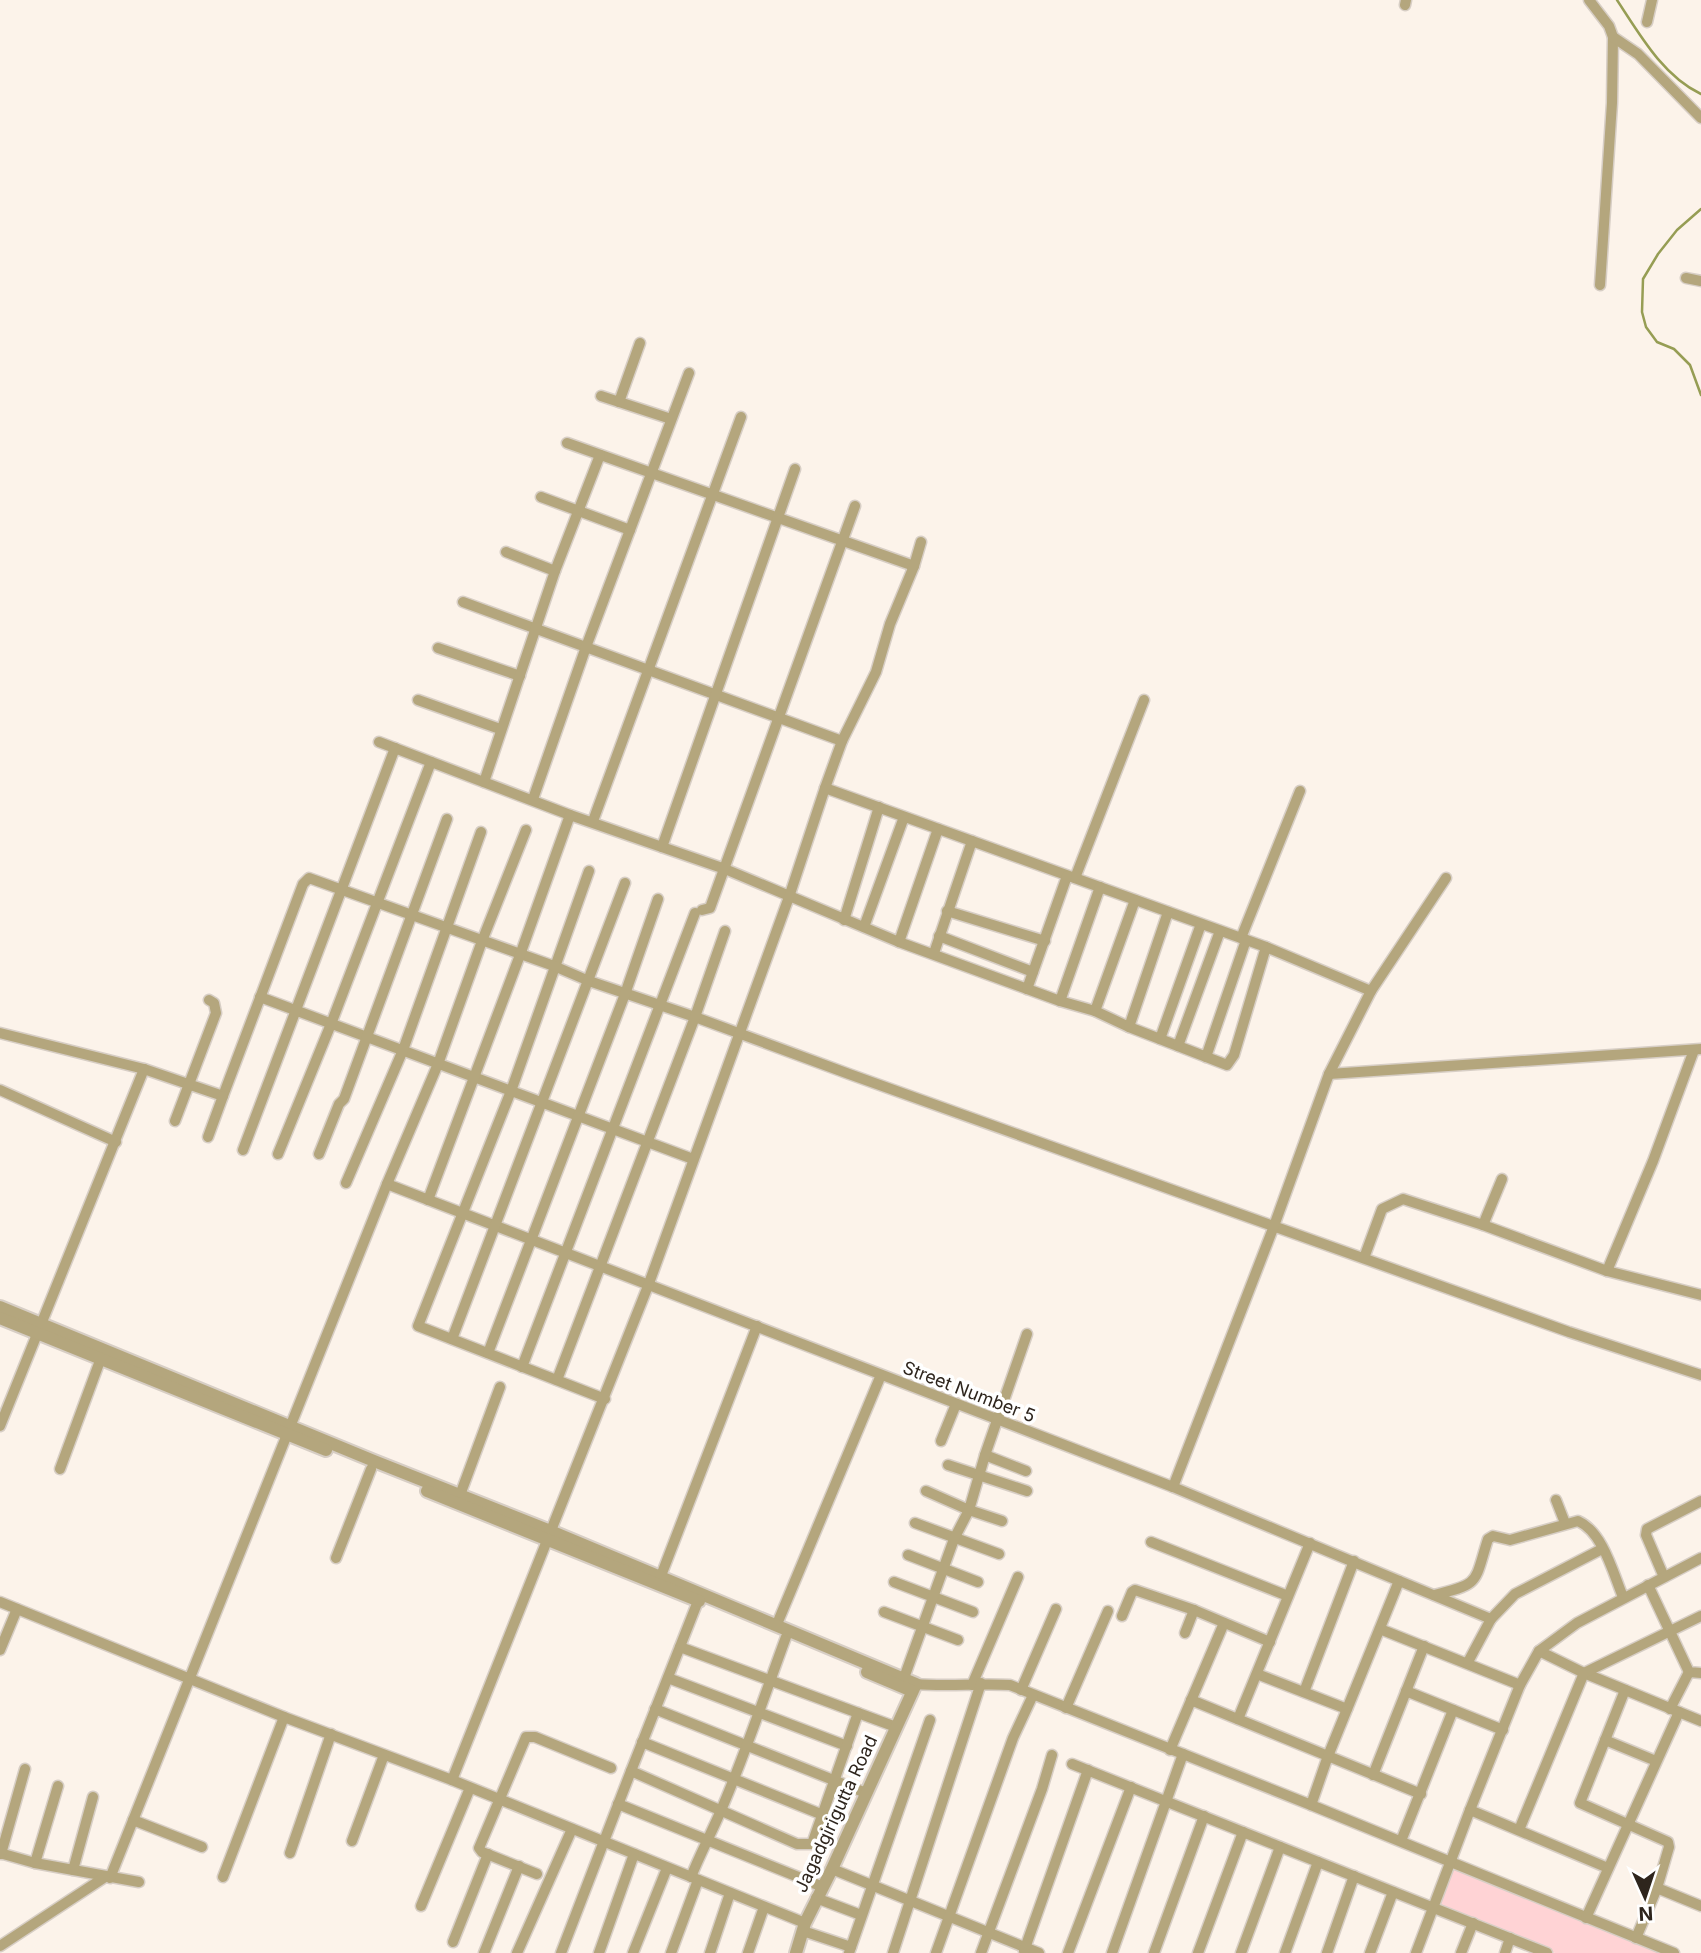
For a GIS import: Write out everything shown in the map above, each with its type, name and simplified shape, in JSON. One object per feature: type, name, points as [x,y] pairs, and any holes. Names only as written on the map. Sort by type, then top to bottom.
[{"type":"street","points":[[1589,0],[1609,26],[1613,37],[1612,103],[1600,285]]},
{"type":"street","points":[[1647,22],[1652,0]]},
{"type":"street","points":[[1613,37],[1638,54],[1701,118]]},
{"type":"street","points":[[1686,278],[1701,281]]},
{"type":"street","points":[[619,402],[640,343]]},
{"type":"street","points":[[533,799],[586,647],[689,373]]},
{"type":"street","points":[[601,396],[671,419]]},
{"type":"street","points":[[593,821],[741,417]]},
{"type":"street","points":[[567,443],[914,566]]},
{"type":"street","points":[[484,782],[555,571],[600,455]]},
{"type":"street","points":[[662,847],[795,469]]},
{"type":"street","points":[[541,497],[630,530]]},
{"type":"street","points":[[522,1367],[659,1006],[699,912],[710,908],[855,506]]},
{"type":"street","points":[[453,1780],[648,1286],[789,897],[842,741],[876,672],[890,624],[921,542]]},
{"type":"street","points":[[506,552],[555,571]]},
{"type":"street","points":[[463,602],[842,741]]},
{"type":"street","points":[[438,648],[520,676]]},
{"type":"street","points":[[418,700],[500,729]]},
{"type":"street","points":[[1027,989],[1144,700]]},
{"type":"street","points":[[379,742],[570,815],[725,869],[898,942],[1060,1001],[1095,1011],[1227,1065],[1234,1055],[1266,947]]},
{"type":"street","points":[[243,1150],[395,748]]},
{"type":"street","points":[[278,1154],[331,1024],[431,762]]},
{"type":"street","points":[[825,788],[1266,947],[1371,991]]},
{"type":"street","points":[[1206,1056],[1243,939],[1300,791]]},
{"type":"street","points":[[844,920],[879,807]]},
{"type":"street","points":[[428,1200],[570,815]]},
{"type":"street","points":[[864,927],[904,817]]},
{"type":"street","points":[[319,1154],[344,1099],[447,819]]},
{"type":"street","points":[[898,942],[938,829]]},
{"type":"street","points":[[0,1946],[108,1878],[290,1432],[387,1184],[438,1064],[482,941],[526,830]]},
{"type":"street","points":[[346,1183],[403,1050],[481,832]]},
{"type":"street","points":[[934,953],[972,841]]},
{"type":"street","points":[[589,871],[510,1091],[418,1326],[605,1399]]},
{"type":"street","points":[[208,1137],[305,880],[311,878],[625,994],[1569,1332],[1701,1375]]},
{"type":"street","points":[[1172,1487],[1274,1226],[1329,1074],[1371,991],[1446,878]]},
{"type":"street","points":[[452,1339],[625,883]]},
{"type":"street","points":[[1060,1001],[1100,887]]},
{"type":"street","points":[[488,1353],[625,994],[658,899]]},
{"type":"street","points":[[1095,1011],[1135,900]]},
{"type":"street","points":[[947,911],[1045,941]]},
{"type":"street","points":[[1129,1027],[1168,912]]},
{"type":"street","points":[[1160,1039],[1200,923]]},
{"type":"street","points":[[557,1380],[725,931]]},
{"type":"street","points":[[1178,1046],[1220,931]]},
{"type":"street","points":[[939,936],[1033,972]]},
{"type":"street","points":[[260,997],[693,1159]]},
{"type":"street","points":[[175,1121],[216,1013],[214,1003],[209,1000]]},
{"type":"street","points":[[0,1033],[144,1069],[223,1096]]},
{"type":"street","points":[[1329,1074],[1697,1049],[1607,1271]]},
{"type":"street","points":[[0,1426],[117,1142],[144,1069]]},
{"type":"street","points":[[0,1090],[117,1142]]},
{"type":"street","points":[[1483,1225],[1502,1179]]},
{"type":"street","name":"Street Number 5","points":[[387,1184],[1172,1487],[1491,1619]]},
{"type":"street","points":[[1364,1258],[1382,1209],[1403,1199],[1483,1225],[1607,1271],[1701,1295]]},
{"type":"street","points":[[0,1307],[101,1359],[460,1495],[659,1581],[777,1624],[910,1684]]},
{"type":"street","points":[[0,1318],[39,1328],[290,1432],[371,1469],[551,1536]]},
{"type":"street","points":[[659,1581],[757,1326]]},
{"type":"street","points":[[910,1684],[921,1627],[954,1539],[970,1510],[985,1455],[1027,1334]]},
{"type":"street","points":[[60,1469],[101,1359]]},
{"type":"street","points":[[777,1624],[881,1375]]},
{"type":"street","points":[[460,1495],[500,1387]]},
{"type":"street","points":[[941,1441],[956,1404]]},
{"type":"street","points":[[985,1455],[1026,1471]]},
{"type":"street","points":[[948,1465],[1027,1491]]},
{"type":"street","points":[[337,1558],[371,1469]]},
{"type":"street","points":[[926,1491],[1002,1521]]},
{"type":"street","points":[[1556,1500],[1565,1523]]},
{"type":"street","points":[[1664,1577],[1646,1535],[1647,1530],[1701,1501]]},
{"type":"street","points":[[1434,1595],[1464,1588],[1472,1583],[1488,1539],[1493,1536],[1510,1540],[1539,1534],[1577,1521],[1591,1529],[1623,1597]]},
{"type":"street","points":[[915,1523],[999,1554]]},
{"type":"street","points":[[1151,1542],[1288,1596]]},
{"type":"street","points":[[1238,1719],[1310,1543]]},
{"type":"street","points":[[1468,1662],[1491,1619],[1515,1594],[1602,1549]]},
{"type":"street","points":[[908,1555],[978,1582]]},
{"type":"street","points":[[1416,1953],[1520,1685],[1539,1651],[1562,1632],[1623,1597],[1701,1558]]},
{"type":"street","points":[[1304,1692],[1354,1562]]},
{"type":"street","points":[[893,1953],[977,1684],[1018,1577]]},
{"type":"street","points":[[659,1581],[698,1601],[910,1684],[946,1687],[1010,1685],[1674,1953]]},
{"type":"street","points":[[1311,1805],[1399,1581]]},
{"type":"street","points":[[894,1582],[973,1612]]},
{"type":"street","points":[[1586,1917],[1656,1761],[1689,1672],[1648,1585]]},
{"type":"street","points":[[1122,1616],[1135,1590],[1194,1610],[1269,1642]]},
{"type":"street","points":[[561,1953],[698,1601]]},
{"type":"street","points":[[0,1602],[284,1717],[453,1780],[764,1907],[850,1950],[930,1720]]},
{"type":"street","points":[[0,1650],[17,1609]]},
{"type":"street","points":[[1021,1690],[1056,1609]]},
{"type":"street","points":[[1185,1633],[1194,1610]]},
{"type":"street","points":[[1066,1708],[1108,1611]]},
{"type":"street","points":[[884,1612],[958,1640]]},
{"type":"street","points":[[1519,1830],[1584,1673],[1701,1616]]},
{"type":"street","points":[[1170,1750],[1224,1623]]},
{"type":"street","points":[[1380,1629],[1520,1685]]},
{"type":"street","points":[[671,1953],[706,1839],[721,1811],[760,1713],[786,1637]]},
{"type":"street","points":[[1373,1775],[1424,1646]]},
{"type":"street","points":[[680,1647],[896,1727]]},
{"type":"street","points":[[1539,1651],[1584,1673],[1701,1721]]},
{"type":"street","points":[[1689,1672],[1701,1673]]},
{"type":"street","points":[[1257,1674],[1347,1709]]},
{"type":"street","points":[[668,1678],[847,1746]]},
{"type":"street","name":"Jagadgirigutta Road","points":[[796,1953],[819,1892],[896,1727],[910,1684]]},
{"type":"street","points":[[1625,1690],[1580,1803],[1668,1842],[1669,1847],[1657,1888],[1636,1938]]},
{"type":"street","points":[[1406,1691],[1503,1730]]},
{"type":"street","points":[[936,1953],[1013,1738],[1033,1695]]},
{"type":"street","points":[[1191,1700],[1421,1794]]},
{"type":"street","points":[[656,1709],[866,1793]]},
{"type":"street","points":[[1401,1841],[1453,1710]]},
{"type":"street","points":[[631,1771],[797,1844],[811,1844],[858,1713]]},
{"type":"street","points":[[222,1877],[284,1717]]},
{"type":"street","points":[[290,1853],[331,1734]]},
{"type":"street","points":[[537,1874],[478,1848],[526,1737],[530,1736],[611,1768]]},
{"type":"street","points":[[1605,1740],[1656,1761]]},
{"type":"street","points":[[642,1742],[823,1815]]},
{"type":"street","points":[[1112,1953],[1183,1754]]},
{"type":"street","points":[[352,1841],[384,1755]]},
{"type":"street","points":[[981,1953],[1052,1755]]},
{"type":"street","points":[[1072,1764],[1547,1953]]},
{"type":"street","points":[[25,1769],[1,1854],[108,1878],[139,1882]]},
{"type":"street","points":[[1024,1950],[1088,1770]]},
{"type":"street","points":[[36,1863],[58,1786]]},
{"type":"street","points":[[421,1906],[470,1787]]},
{"type":"street","points":[[1068,1953],[1131,1787]]},
{"type":"street","points":[[73,1870],[93,1797]]},
{"type":"street","points":[[618,1804],[706,1839],[819,1892],[861,1915]]},
{"type":"street","points":[[1470,1810],[1608,1868]]},
{"type":"street","points":[[1154,1953],[1204,1816]]},
{"type":"street","points":[[133,1820],[202,1847]]},
{"type":"street","points":[[517,1953],[572,1829]]},
{"type":"street","points":[[1198,1953],[1243,1832]]},
{"type":"street","points":[[1241,1953],[1280,1847]]},
{"type":"street","points":[[453,1942],[488,1854]]},
{"type":"street","points":[[599,1953],[634,1854]]},
{"type":"street","points":[[1285,1953],[1318,1862]]},
{"type":"street","points":[[484,1953],[519,1866]]},
{"type":"street","points":[[632,1953],[667,1868]]},
{"type":"street","points":[[832,1869],[1024,1950],[1039,1953]]},
{"type":"street","points":[[1327,1953],[1354,1876]]},
{"type":"street","points":[[1657,1888],[1701,1906]]},
{"type":"street","points":[[1370,1953],[1393,1892]]},
{"type":"street","points":[[710,1953],[730,1894]]},
{"type":"street","points":[[748,1953],[764,1907]]},
{"type":"street","points":[[1461,1953],[1473,1923]]},
{"type":"street","points":[[1505,1953],[1510,1938]]},
{"type":"shaded area","points":[[1451,1867],[1661,1953],[1555,1953],[1444,1909],[1439,1900]]},
{"type":"waterway","points":[[1617,0],[1664,66],[1675,77],[1701,94]]},
{"type":"waterway","points":[[1701,209],[1677,230],[1643,279],[1642,312],[1646,327],[1657,342],[1674,349],[1690,365],[1701,395]]}]
